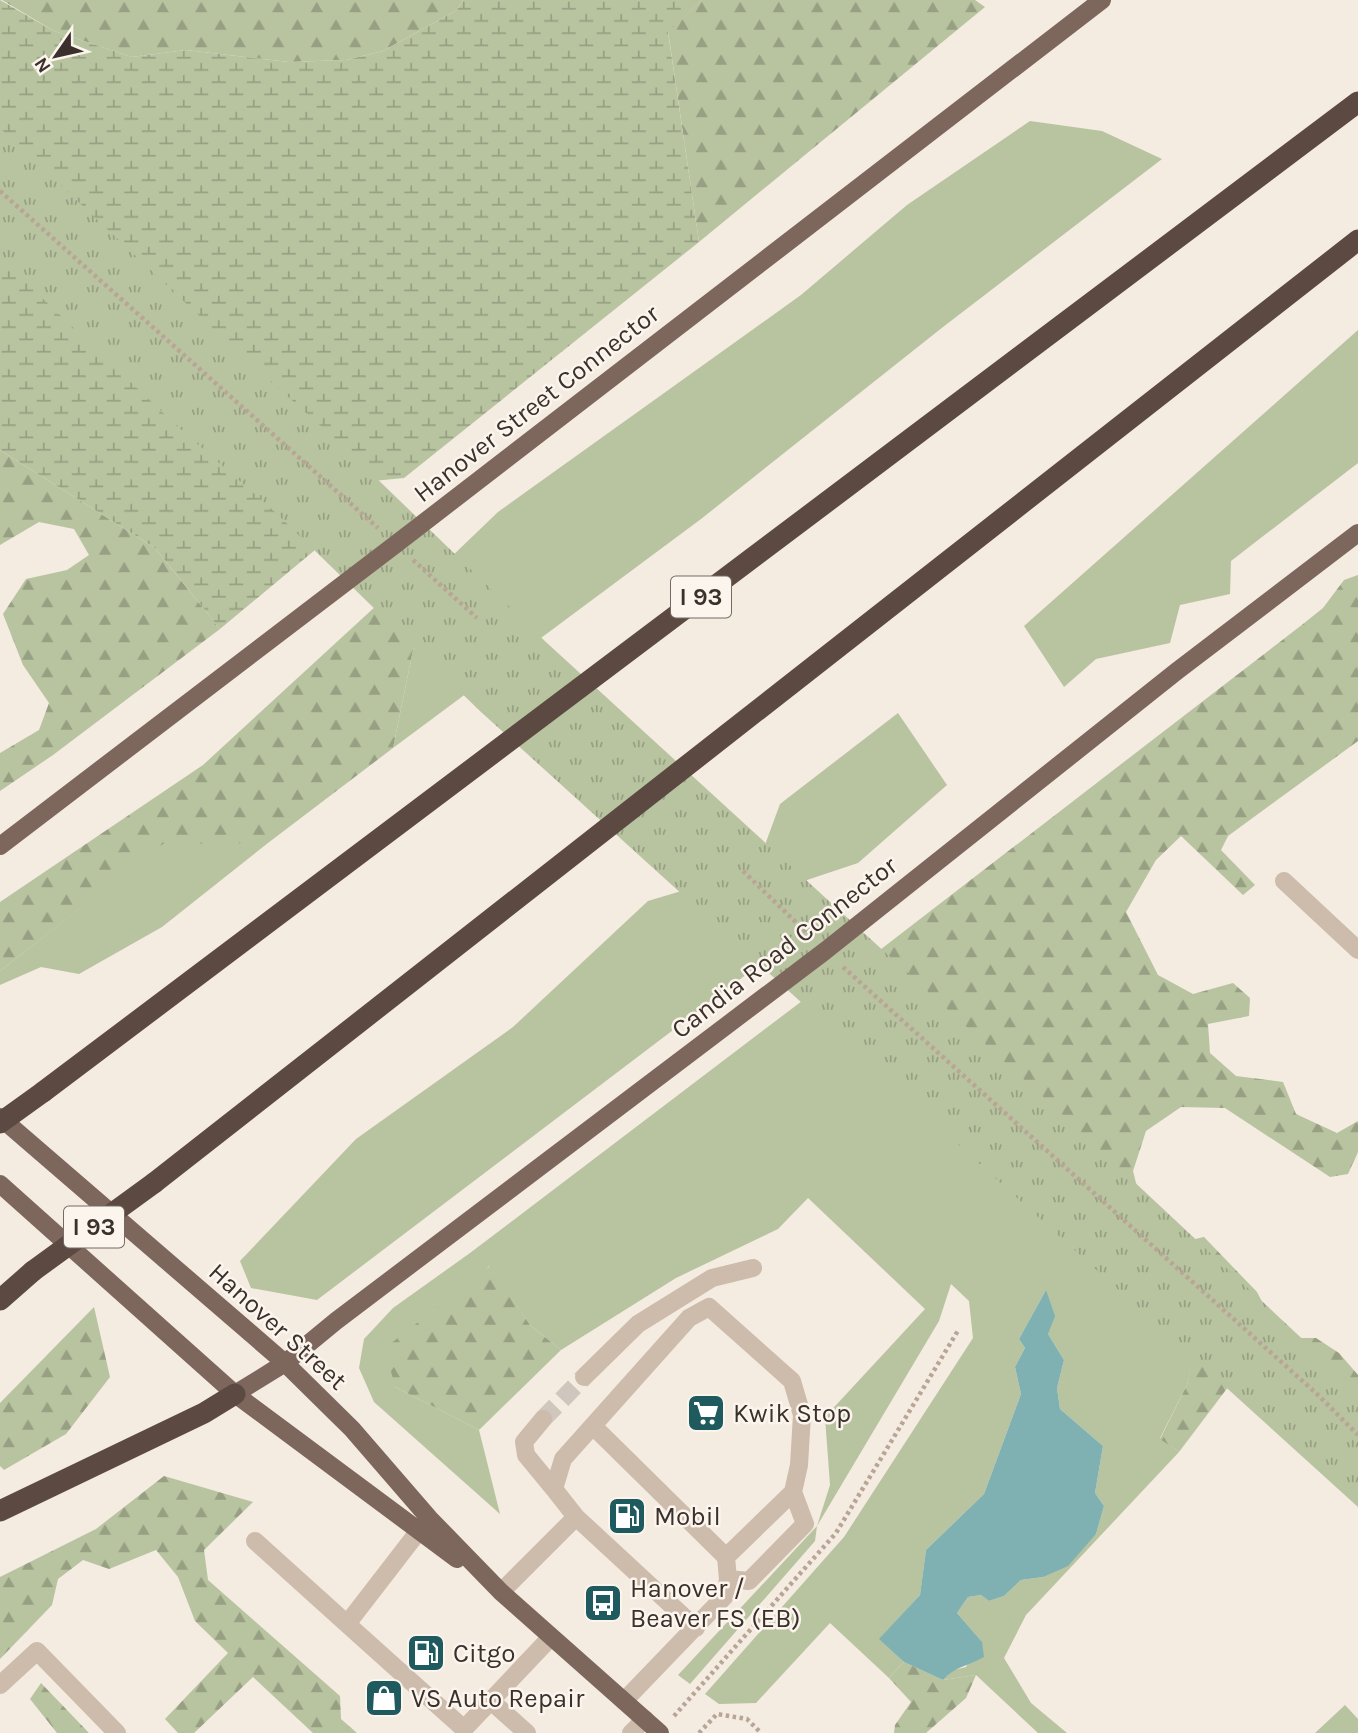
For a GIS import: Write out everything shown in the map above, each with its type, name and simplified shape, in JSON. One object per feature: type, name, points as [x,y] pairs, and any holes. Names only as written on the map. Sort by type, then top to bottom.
[{"type":"highway","name":"I 93","points":[[0,1123],[1358,102]]},
{"type":"highway","name":"I 93","points":[[0,1300],[33,1271],[154,1183],[1358,240]]},
{"type":"highway","points":[[0,1293],[33,1271]]},
{"type":"highway","points":[[0,1511],[204,1413],[236,1394]]},
{"type":"main road","name":"Hanover Street Connector","points":[[0,846],[1102,0]]},
{"type":"main road","name":"Candia Road Connector","points":[[236,1394],[285,1363],[336,1321],[825,951],[1177,671],[1358,533]]},
{"type":"main road","name":"Hanover Street","points":[[0,1117],[285,1363],[352,1429],[424,1524]]},
{"type":"main road","name":"Hanover Street","points":[[0,1184],[236,1394],[424,1524],[660,1733]]},
{"type":"street","points":[[1284,881],[1358,950]]},
{"type":"street","points":[[584,1377],[638,1324],[712,1278],[752,1268]]},
{"type":"street","points":[[555,1489],[563,1459],[688,1318],[709,1307],[792,1381],[802,1415],[799,1465],[793,1492],[805,1524],[749,1581],[728,1579]]},
{"type":"street","points":[[543,1419],[524,1442],[526,1455],[576,1517],[696,1628]]},
{"type":"street","points":[[593,1426],[726,1557],[728,1579],[725,1597],[624,1701]]},
{"type":"street","points":[[726,1557],[793,1492]]},
{"type":"street","points":[[501,1592],[576,1517]]},
{"type":"street","points":[[347,1624],[424,1524]]},
{"type":"street","points":[[255,1541],[464,1729],[551,1637]]},
{"type":"street","points":[[0,1685],[37,1651],[117,1733]]},
{"type":"street","points":[[491,1701],[527,1733]]},
{"type":"street","points":[[631,1733],[645,1719]]},
{"type":"path","points":[[0,191],[477,618]]},
{"type":"path","points":[[743,871],[825,951],[1318,1395],[1358,1435]]},
{"type":"path","points":[[699,1733],[717,1714],[747,1719],[761,1733]]},
{"type":"green space","points":[[0,0],[54,31],[132,57],[186,50],[289,62],[346,60],[383,51],[457,10],[463,0],[702,0],[668,32],[699,242],[404,478],[363,482],[0,153]]},
{"type":"green space","points":[[2,0],[463,0],[457,10],[383,51],[346,60],[289,62],[186,50],[132,57],[54,31]]},
{"type":"green space","points":[[702,0],[975,0],[985,7],[699,242],[668,31]]},
{"type":"green space","points":[[1030,121],[1102,131],[1162,159],[943,327],[701,519],[393,748],[413,650],[443,613],[448,560],[498,512],[801,295],[907,205]]},
{"type":"green space","points":[[0,128],[244,358],[340,443],[547,643],[1052,1105],[1358,1391],[1358,1507],[481,712],[275,512],[178,427],[0,258]]},
{"type":"green space","points":[[0,217],[327,540],[220,629],[155,548],[0,450]]},
{"type":"green space","points":[[1358,330],[1358,463],[1231,561],[1230,594],[1180,605],[1170,643],[1096,659],[1064,687],[1024,626]]},
{"type":"green space","points":[[0,450],[155,548],[220,629],[53,755],[0,791],[0,753],[39,730],[49,703],[23,665],[3,614],[26,579],[67,570],[89,555],[74,529],[39,522],[0,545]]},
{"type":"green space","points":[[1358,575],[1358,741],[1228,836],[1221,850],[1255,885],[1243,895],[1181,836],[1156,860],[1126,912],[1158,975],[1193,994],[1233,983],[1250,998],[1249,1016],[1208,1024],[1210,1053],[1236,1076],[1283,1082],[1296,1114],[1337,1133],[1358,1121],[1358,1152],[1348,1174],[1330,1177],[1225,1108],[1181,1107],[1146,1131],[1133,1171],[1139,1195],[1182,1242],[1204,1237],[1257,1292],[1271,1319],[1300,1338],[1316,1338],[1339,1353],[1358,1375],[1358,1463],[1247,1362],[1179,1452],[1160,1439],[1187,1385],[1197,1341],[876,953],[1303,624],[1323,608],[1344,580]]},
{"type":"green space","points":[[389,594],[443,613],[413,650],[393,748],[268,843],[163,844],[0,971],[0,902],[203,765]]},
{"type":"green space","points":[[898,713],[947,785],[858,863],[801,882],[758,864],[780,804]]},
{"type":"green space","points":[[163,843],[268,843],[162,927],[79,974],[41,967],[0,985],[0,971]]},
{"type":"green space","points":[[728,877],[772,955],[317,1300],[251,1288],[240,1261],[356,1139],[513,1027],[648,901]]},
{"type":"green space","points":[[827,982],[1198,1341],[1187,1385],[1160,1438],[1179,1452],[1026,1615],[1004,1658],[1031,1703],[1067,1733],[1038,1733],[976,1675],[943,1680],[950,1671],[966,1667],[981,1641],[957,1613],[968,1597],[981,1595],[989,1601],[1004,1596],[1021,1580],[1043,1577],[1096,1534],[1104,1506],[1095,1493],[1103,1446],[1060,1409],[1057,1388],[1064,1360],[1048,1334],[1046,1290],[1019,1339],[1025,1348],[1015,1367],[1021,1394],[984,1494],[926,1550],[920,1595],[880,1639],[904,1662],[889,1678],[830,1623],[756,1703],[719,1704],[705,1694],[844,1537],[973,1338],[969,1301],[951,1284],[939,1321],[817,1526],[830,1485],[825,1417],[925,1309],[808,1198],[778,1229],[676,1278],[561,1350],[530,1325],[489,1266],[395,1387],[479,1430],[500,1514],[374,1402],[359,1368],[364,1339],[393,1308],[470,1253]]},
{"type":"green space","points":[[490,1266],[530,1325],[561,1350],[479,1430],[395,1387],[385,1348]]},
{"type":"green space","points":[[94,1307],[110,1377],[66,1434],[4,1470],[0,1466],[0,1403]]},
{"type":"green space","points":[[164,1476],[253,1502],[204,1550],[208,1580],[340,1696],[341,1719],[357,1733],[313,1733],[253,1677],[194,1733],[178,1733],[165,1719],[228,1653],[195,1621],[178,1577],[156,1550],[109,1569],[83,1560],[58,1579],[52,1605],[0,1659],[0,1577],[96,1529]]},
{"type":"green space","points":[[817,1526],[815,1541],[690,1684],[678,1675]]},
{"type":"green space","points":[[904,1662],[943,1680],[976,1675],[966,1698],[926,1733],[894,1733],[895,1725],[911,1702],[889,1678]]},
{"type":"green space","points":[[41,1683],[89,1733],[57,1733],[30,1699]]},
{"type":"green space","points":[[1345,1705],[1358,1719],[1358,1733],[1315,1733]]},
{"type":"water","points":[[1046,1290],[1055,1316],[1048,1334],[1064,1360],[1057,1388],[1060,1409],[1103,1446],[1095,1493],[1104,1506],[1096,1534],[1068,1566],[1043,1577],[1021,1580],[1004,1596],[989,1601],[981,1595],[968,1597],[957,1613],[982,1642],[984,1657],[956,1670],[943,1680],[904,1662],[879,1639],[920,1595],[926,1550],[984,1494],[1021,1394],[1015,1367],[1025,1348],[1019,1339]]},
{"type":"tunnel","points":[[543,1419],[584,1377]]},
{"type":"place","name":"Kwik Stop","points":[[706,1413]]},
{"type":"place","name":"Mobil","points":[[627,1516]]},
{"type":"place","name":"Hanover / Beaver FS (EB)","points":[[603,1603]]},
{"type":"place","name":"Citgo","points":[[426,1653]]},
{"type":"place","name":"VS Auto Repair","points":[[384,1698]]}]
